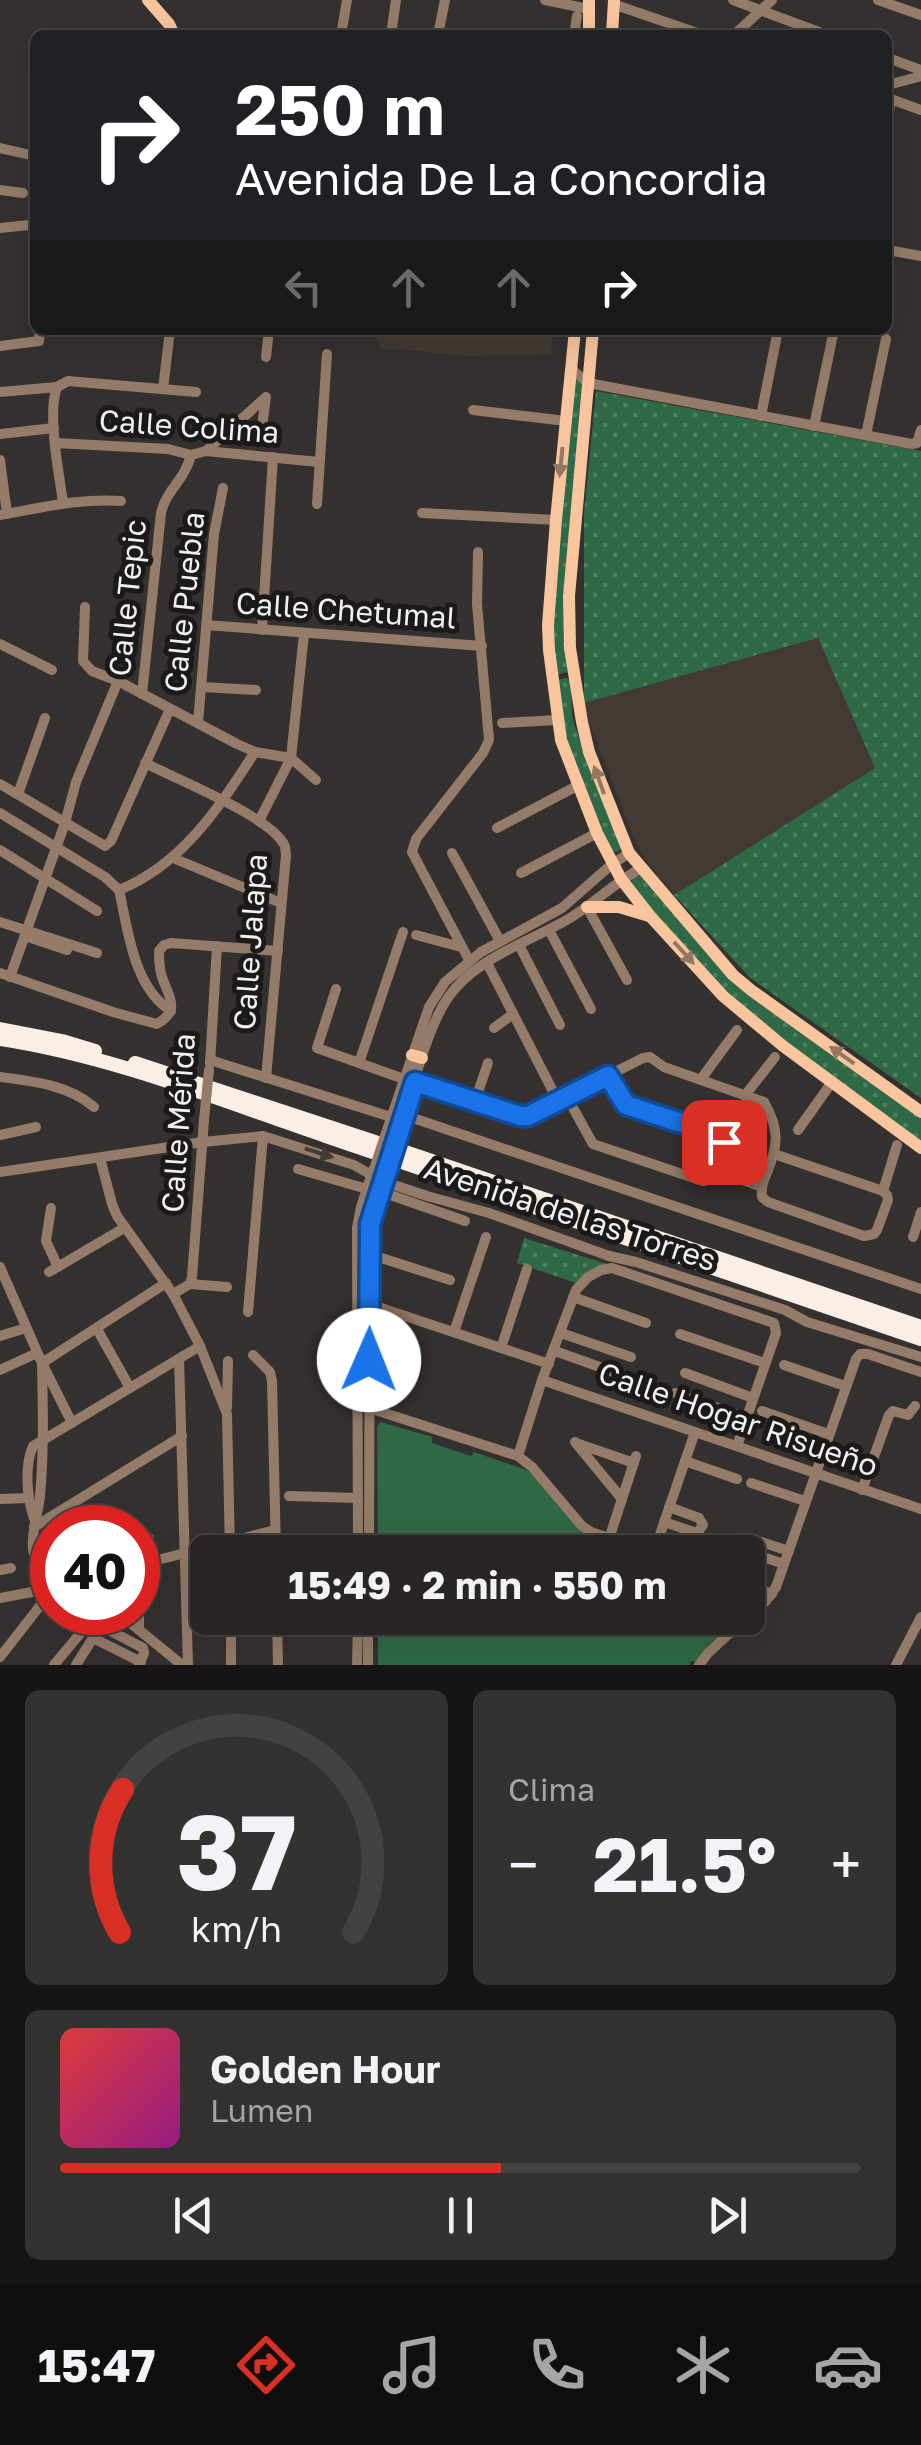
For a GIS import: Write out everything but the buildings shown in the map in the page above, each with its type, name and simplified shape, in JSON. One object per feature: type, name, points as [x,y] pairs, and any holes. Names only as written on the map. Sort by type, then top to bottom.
[{"type":"highway","points":[[0,1029],[62,1041],[160,1070],[921,1327]]},
{"type":"highway","points":[[0,1040],[59,1051],[161,1080],[921,1339]]},
{"type":"main road","points":[[148,0],[172,30]]},
{"type":"main road","points":[[612,30],[614,2]]},
{"type":"main road","points":[[574,335],[548,625],[552,688],[561,740],[597,833],[620,879],[724,996],[746,1017],[921,1148]]},
{"type":"main road","points":[[593,335],[569,596],[570,648],[589,752],[629,853],[733,975],[921,1112]]},
{"type":"main road","points":[[552,688],[561,678],[575,682]]},
{"type":"main road","points":[[587,907],[620,908],[650,916]]},
{"type":"street","points":[[342,30],[347,0]]},
{"type":"street","points":[[392,30],[396,0]]},
{"type":"street","points":[[439,30],[444,0]]},
{"type":"street","points":[[548,0],[585,8]]},
{"type":"street","points":[[733,0],[813,30]]},
{"type":"street","points":[[740,30],[772,0]]},
{"type":"street","points":[[878,0],[921,15]]},
{"type":"street","points":[[614,2],[630,4],[691,30]]},
{"type":"street","points":[[892,60],[921,73]]},
{"type":"street","points":[[892,84],[921,73]]},
{"type":"street","points":[[892,99],[921,110]]},
{"type":"street","points":[[0,148],[30,155]]},
{"type":"street","points":[[0,190],[23,193]]},
{"type":"street","points":[[0,228],[29,225]]},
{"type":"street","points":[[892,251],[921,256]]},
{"type":"street","points":[[0,346],[39,341],[40,335]]},
{"type":"street","points":[[164,390],[170,335]]},
{"type":"street","points":[[266,357],[268,335]]},
{"type":"street","points":[[761,416],[777,335]]},
{"type":"street","points":[[814,426],[833,335]]},
{"type":"street","points":[[866,435],[886,339]]},
{"type":"street","points":[[316,504],[327,354]]},
{"type":"street","points":[[571,369],[588,383],[814,426],[917,443],[921,430]]},
{"type":"street","points":[[0,392],[56,387],[68,381],[196,392]]},
{"type":"street","points":[[56,387],[54,428],[63,503]]},
{"type":"street","points":[[206,451],[264,397],[261,434]]},
{"type":"street","points":[[473,410],[566,421]]},
{"type":"street","points":[[0,434],[54,428]]},
{"type":"street","name":"Calle Colima","points":[[56,443],[168,449],[191,456],[206,451],[320,462]]},
{"type":"street","name":"Calle Tepic","points":[[142,694],[163,503],[184,477],[191,456]]},
{"type":"street","points":[[262,630],[273,457]]},
{"type":"street","points":[[0,460],[4,514],[89,500],[120,501]]},
{"type":"street","name":"Calle Puebla","points":[[198,722],[214,534],[224,488]]},
{"type":"street","points":[[422,512],[556,520]]},
{"type":"street","points":[[469,960],[412,852],[416,838],[487,747],[477,604],[478,552]]},
{"type":"street","points":[[85,607],[86,667],[255,752],[291,758],[316,780]]},
{"type":"street","name":"Calle Chetumal","points":[[206,625],[482,646]]},
{"type":"street","points":[[145,763],[258,821],[291,758],[304,634]]},
{"type":"street","points":[[0,644],[52,670]]},
{"type":"street","points":[[118,681],[76,782],[26,933],[5,975],[157,1024],[166,1019],[172,1001],[160,969],[159,950],[164,945],[171,942],[278,951]]},
{"type":"street","points":[[202,687],[256,690]]},
{"type":"street","points":[[0,784],[105,846],[170,709]]},
{"type":"street","points":[[18,794],[45,718]]},
{"type":"street","points":[[502,724],[557,720]]},
{"type":"street","points":[[119,890],[141,881],[173,858],[223,801],[255,752]]},
{"type":"street","points":[[496,828],[578,786]]},
{"type":"street","points":[[0,814],[119,890],[142,974],[159,1004],[170,1011]]},
{"type":"street","name":"Calle Jalapa","points":[[258,821],[284,844],[266,1078]]},
{"type":"street","points":[[521,874],[597,833]]},
{"type":"street","points":[[0,850],[98,911]]},
{"type":"street","points":[[358,1535],[362,1352],[357,1228],[436,993],[469,960],[562,908],[629,853]]},
{"type":"street","points":[[452,854],[500,941]]},
{"type":"street","points":[[173,858],[281,903]]},
{"type":"street","points":[[417,1056],[446,1000],[462,982],[487,963],[587,907],[640,868]]},
{"type":"street","points":[[587,907],[627,980]]},
{"type":"street","points":[[0,922],[106,963]]},
{"type":"street","points":[[549,930],[591,1009]]},
{"type":"street","points":[[359,1063],[403,932]]},
{"type":"street","points":[[26,933],[97,953]]},
{"type":"street","points":[[416,934],[462,947]]},
{"type":"street","points":[[519,945],[560,1025]]},
{"type":"street","name":"Calle Mérida","points":[[190,1284],[217,946]]},
{"type":"street","points":[[487,963],[513,1014],[593,1144],[703,1181],[712,1179],[724,1147],[722,1138],[626,1105],[608,1076]]},
{"type":"street","points":[[336,989],[317,1048],[520,1116],[535,1113],[647,1057],[660,1066],[746,1094],[767,1105],[777,1138],[762,1197],[869,1236],[877,1230],[888,1200],[883,1192],[774,1154]]},
{"type":"street","points":[[494,1028],[513,1014]]},
{"type":"street","points":[[701,1079],[737,1030]]},
{"type":"street","points":[[746,1094],[774,1057]]},
{"type":"street","points":[[475,1101],[488,1063]]},
{"type":"street","points":[[210,1065],[266,1078],[392,1124]]},
{"type":"street","points":[[0,1077],[40,1082],[76,1094],[94,1107]]},
{"type":"street","points":[[392,1124],[404,1115],[409,1081]]},
{"type":"street","points":[[798,1130],[832,1082]]},
{"type":"street","name":"Avenida de las Torres","points":[[404,1115],[921,1289]]},
{"type":"street","points":[[0,1135],[36,1127]]},
{"type":"street","points":[[248,1312],[263,1136]]},
{"type":"street","name":"Avenida de las Torres","points":[[0,1172],[263,1136],[338,1160],[376,1180],[489,1213],[921,1357]]},
{"type":"street","points":[[883,1192],[897,1145]]},
{"type":"street","points":[[100,1158],[112,1204],[124,1228],[174,1294],[228,1414]]},
{"type":"street","points":[[298,1169],[376,1180],[464,1221]]},
{"type":"street","points":[[716,1171],[762,1187]]},
{"type":"street","points":[[369,1535],[369,1408],[362,1352],[370,1304],[368,1254],[376,1180]]},
{"type":"street","points":[[51,1208],[46,1241],[54,1269],[124,1228]]},
{"type":"street","points":[[912,1237],[921,1212]]},
{"type":"street","points":[[454,1332],[486,1237]]},
{"type":"street","points":[[368,1254],[450,1280]]},
{"type":"street","points":[[0,1266],[5,1295],[26,1328],[72,1423]]},
{"type":"street","points":[[518,1456],[573,1298],[581,1283],[612,1268],[774,1323],[776,1333],[737,1446]]},
{"type":"street","points":[[500,1348],[527,1270]]},
{"type":"street","points":[[0,1370],[39,1358],[97,1329],[166,1283]]},
{"type":"street","points":[[174,1294],[190,1284],[227,1287]]},
{"type":"street","points":[[573,1298],[646,1323]]},
{"type":"street","points":[[370,1304],[549,1364]]},
{"type":"street","points":[[0,1336],[26,1328]]},
{"type":"street","points":[[97,1329],[130,1388]]},
{"type":"street","points":[[561,1332],[631,1356]]},
{"type":"street","points":[[680,1334],[765,1363]]},
{"type":"street","points":[[30,1505],[30,1451],[44,1438],[200,1346]]},
{"type":"street","points":[[555,1351],[625,1376]]},
{"type":"street","points":[[765,1600],[772,1594],[789,1551],[856,1359],[860,1354],[868,1354],[921,1372]]},
{"type":"street","points":[[253,1355],[272,1376],[275,1535]]},
{"type":"street","points":[[38,1505],[44,1438],[39,1358]]},
{"type":"street","points":[[178,1359],[185,1665]]},
{"type":"street","points":[[228,1362],[230,1535]]},
{"type":"street","points":[[784,1365],[845,1386]]},
{"type":"street","points":[[684,1373],[753,1398]]},
{"type":"street","name":"Calle Hogar Risueño","points":[[542,1380],[862,1490],[920,1505]]},
{"type":"street","points":[[674,1393],[746,1418]]},
{"type":"street","points":[[862,1490],[889,1415],[908,1415],[916,1406]]},
{"type":"street","points":[[369,1408],[518,1456],[582,1526],[599,1535]]},
{"type":"street","points":[[762,1411],[828,1434]]},
{"type":"street","points":[[659,1535],[695,1432]]},
{"type":"street","points":[[65,1505],[182,1436]]},
{"type":"street","points":[[610,1535],[635,1460],[576,1437],[622,1499]]},
{"type":"street","points":[[685,1461],[737,1479]]},
{"type":"street","points":[[751,1483],[805,1501]]},
{"type":"street","points":[[290,1496],[358,1498]]},
{"type":"street","points":[[0,1499],[29,1498]]},
{"type":"street","points":[[664,1522],[697,1533],[702,1525],[699,1518],[669,1507]]},
{"type":"street","points":[[262,1535],[275,1530]]},
{"type":"street","points":[[784,1564],[751,1553],[747,1546],[756,1540],[789,1551]]},
{"type":"street","points":[[160,1559],[190,1551]]},
{"type":"street","points":[[0,1598],[30,1592]]},
{"type":"street","points":[[765,1592],[772,1594]]},
{"type":"street","points":[[896,1665],[921,1617]]},
{"type":"street","points":[[0,1656],[30,1619]]},
{"type":"street","points":[[54,1665],[79,1635]]},
{"type":"street","points":[[146,1635],[185,1665]]},
{"type":"street","points":[[231,1635],[231,1665]]},
{"type":"street","points":[[277,1635],[278,1665]]},
{"type":"street","points":[[358,1635],[358,1665]]},
{"type":"street","points":[[368,1635],[368,1665]]},
{"type":"street","points":[[699,1665],[727,1635]]},
{"type":"street","points":[[80,1664],[92,1638],[140,1663]]},
{"type":"shaded area","points":[[376,335],[553,335],[551,354],[466,356],[380,349]]},
{"type":"shaded area","points":[[818,638],[875,768],[674,895],[635,841],[584,703]]},
{"type":"green space","points":[[575,377],[586,383],[576,482],[573,677],[566,672],[555,676],[554,601]]},
{"type":"green space","points":[[596,391],[921,451],[921,1098],[750,978],[674,895],[875,768],[818,638],[584,703],[584,514]]},
{"type":"green space","points":[[570,679],[574,724],[622,848],[617,852],[610,850],[563,728],[557,680]]},
{"type":"green space","points":[[636,876],[709,955],[921,1117],[921,1144],[736,1005],[630,888]]},
{"type":"green space","points":[[524,1238],[607,1264],[576,1283],[517,1263]]},
{"type":"green space","points":[[381,1422],[432,1437],[432,1443],[526,1470],[583,1535],[378,1535],[377,1426]]},
{"type":"green space","points":[[378,1635],[720,1635],[689,1665],[378,1665]]},
{"type":"route","points":[[369,1360],[370,1224],[415,1082],[528,1116],[608,1076],[626,1105],[718,1135],[724,1142]]}]
